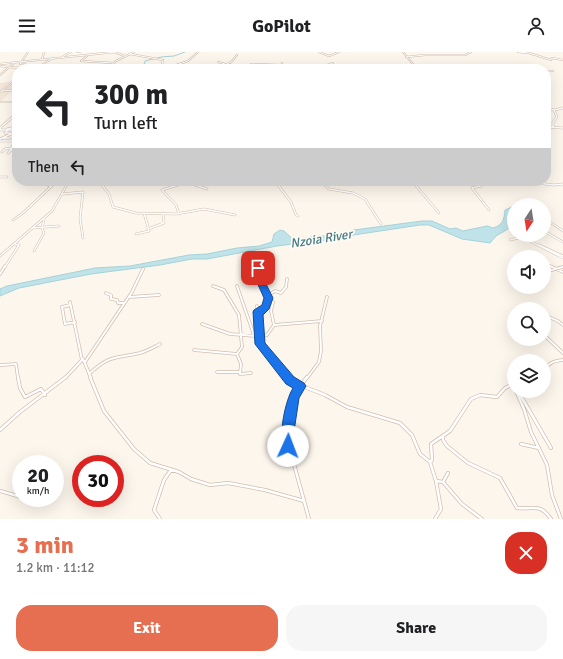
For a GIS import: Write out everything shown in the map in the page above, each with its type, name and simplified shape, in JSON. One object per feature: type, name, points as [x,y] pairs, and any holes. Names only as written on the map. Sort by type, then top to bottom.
[{"type":"street","points":[[20,64],[28,52]]},
{"type":"street","points":[[42,60],[44,52]]},
{"type":"street","points":[[61,58],[66,53],[71,52]]},
{"type":"street","points":[[0,64],[114,52],[126,56]]},
{"type":"street","points":[[87,56],[81,61],[113,63],[134,52]]},
{"type":"street","points":[[185,64],[193,59],[198,52]]},
{"type":"street","points":[[319,52],[328,57],[334,56],[339,52]]},
{"type":"street","points":[[403,52],[412,64]]},
{"type":"street","points":[[406,57],[466,54],[471,52]]},
{"type":"street","points":[[518,52],[532,54],[551,60],[552,58],[563,60]]},
{"type":"street","points":[[130,54],[163,60],[162,64]]},
{"type":"street","points":[[218,62],[227,64],[237,55]]},
{"type":"street","points":[[44,64],[52,59]]},
{"type":"street","points":[[0,64],[12,67]]},
{"type":"street","points":[[0,75],[12,64]]},
{"type":"street","points":[[1,92],[12,84]]},
{"type":"street","points":[[1,92],[12,92]]},
{"type":"street","points":[[0,102],[12,102]]},
{"type":"street","points":[[551,109],[563,108]]},
{"type":"street","points":[[554,110],[557,118],[553,122],[553,127],[563,128]]},
{"type":"street","points":[[0,130],[12,117]]},
{"type":"street","points":[[7,130],[12,128]]},
{"type":"street","points":[[0,130],[12,130]]},
{"type":"street","points":[[7,130],[5,133],[11,134]]},
{"type":"street","points":[[0,139],[11,134]]},
{"type":"street","points":[[0,139],[10,138]]},
{"type":"street","points":[[0,139],[12,140]]},
{"type":"street","points":[[8,153],[12,146]]},
{"type":"street","points":[[2,152],[5,149],[11,149]]},
{"type":"street","points":[[0,177],[7,177]]},
{"type":"street","points":[[551,186],[563,184]]},
{"type":"street","points":[[13,220],[23,213],[52,186]]},
{"type":"street","points":[[0,256],[53,210],[67,186]]},
{"type":"street","points":[[103,186],[109,194],[114,208],[128,212],[179,214],[204,209],[235,215]]},
{"type":"street","points":[[172,186],[162,190],[176,205],[179,214]]},
{"type":"street","points":[[199,186],[207,189]]},
{"type":"street","points":[[278,186],[291,202],[296,215],[298,216]]},
{"type":"street","points":[[326,186],[329,189],[353,193],[365,199],[381,224]]},
{"type":"street","points":[[416,186],[439,214]]},
{"type":"street","points":[[481,186],[472,188],[489,210]]},
{"type":"street","points":[[62,194],[83,192],[80,218],[83,238]]},
{"type":"street","points":[[144,213],[148,229]]},
{"type":"street","points":[[136,234],[148,231],[148,229],[164,224],[163,213]]},
{"type":"street","points":[[34,251],[44,234],[42,228],[46,216]]},
{"type":"street","points":[[551,223],[563,231]]},
{"type":"street","points":[[32,228],[59,226]]},
{"type":"street","points":[[551,235],[563,242]]},
{"type":"street","points":[[533,242],[563,257]]},
{"type":"street","points":[[0,274],[19,245],[14,244]]},
{"type":"street","points":[[257,265],[260,280],[268,298],[266,307],[262,311],[258,312]]},
{"type":"street","points":[[551,266],[563,272]]},
{"type":"street","points":[[551,269],[563,267]]},
{"type":"street","points":[[0,430],[65,380],[84,360],[129,297],[143,270]]},
{"type":"street","points":[[274,326],[270,313],[273,302],[270,301],[270,294],[275,291],[281,293],[286,287],[287,279]]},
{"type":"street","points":[[213,286],[225,291],[238,314],[242,335],[242,348],[237,354]]},
{"type":"street","points":[[237,286],[240,297],[246,306],[254,335]]},
{"type":"street","points":[[106,293],[111,294],[110,299],[117,299],[118,304],[124,303]]},
{"type":"street","points":[[129,297],[159,295]]},
{"type":"street","points":[[310,519],[287,439],[294,397],[321,357],[320,326],[327,297]]},
{"type":"street","points":[[75,322],[65,324],[62,307],[70,303],[75,322],[84,360],[104,411],[134,449],[150,463],[180,473],[191,480],[210,485],[230,484],[265,490],[304,501]]},
{"type":"street","points":[[257,306],[262,348],[290,380],[300,386],[325,395],[347,407],[399,422],[412,434],[420,454],[430,462],[436,481],[441,504],[437,519]]},
{"type":"street","points":[[551,318],[563,325]]},
{"type":"street","points":[[202,324],[225,333],[254,335],[260,337],[267,335],[274,326],[307,321],[322,321]]},
{"type":"street","points":[[551,342],[563,353]]},
{"type":"street","points":[[90,373],[109,359],[141,353],[160,344]]},
{"type":"street","points":[[194,350],[237,354]]},
{"type":"street","points":[[237,354],[241,364],[239,372]]},
{"type":"street","points":[[551,362],[563,360]]},
{"type":"street","points":[[0,365],[16,364],[20,388],[25,397],[41,389],[45,395]]},
{"type":"street","points":[[217,372],[239,372],[240,374],[251,373]]},
{"type":"street","points":[[430,462],[432,460],[431,444],[448,434],[460,413],[474,397],[497,397],[507,387]]},
{"type":"street","points":[[520,398],[531,432],[547,465],[552,494],[561,519]]},
{"type":"street","points":[[522,398],[535,418],[551,448]]},
{"type":"street","points":[[443,436],[443,440],[447,446],[468,463],[500,478],[517,508],[526,509],[540,506],[544,508],[551,519]]},
{"type":"street","points":[[521,444],[539,448]]},
{"type":"street","points":[[154,519],[156,515],[155,508],[164,480],[171,470]]},
{"type":"street","points":[[443,482],[448,473]]},
{"type":"street","points":[[436,481],[443,482],[462,504],[482,519]]},
{"type":"street","points":[[0,491],[12,495]]},
{"type":"street","points":[[156,515],[160,519]]},
{"type":"shaded area","points":[[12,81],[12,90],[0,103],[0,83]]},
{"type":"water","name":"Nzoia River","points":[[507,209],[507,229],[496,236],[490,243],[462,239],[429,225],[420,225],[335,239],[277,246],[207,259],[192,259],[160,265],[91,274],[19,288],[0,296],[0,289],[7,286],[95,268],[130,266],[189,255],[207,254],[237,248],[259,246],[272,242],[274,234],[280,230],[284,231],[294,240],[317,236],[331,236],[354,230],[422,221],[432,221],[450,229],[456,228],[463,231],[487,226],[493,228],[499,225],[504,217],[505,210]]},
{"type":"waterway","points":[[144,64],[145,61],[161,57],[174,56],[185,52]]},
{"type":"route","points":[[258,268],[260,280],[268,296],[268,304],[262,311],[258,312],[261,337],[259,338],[260,344],[290,380],[300,386],[294,397],[287,438],[288,446]]}]
